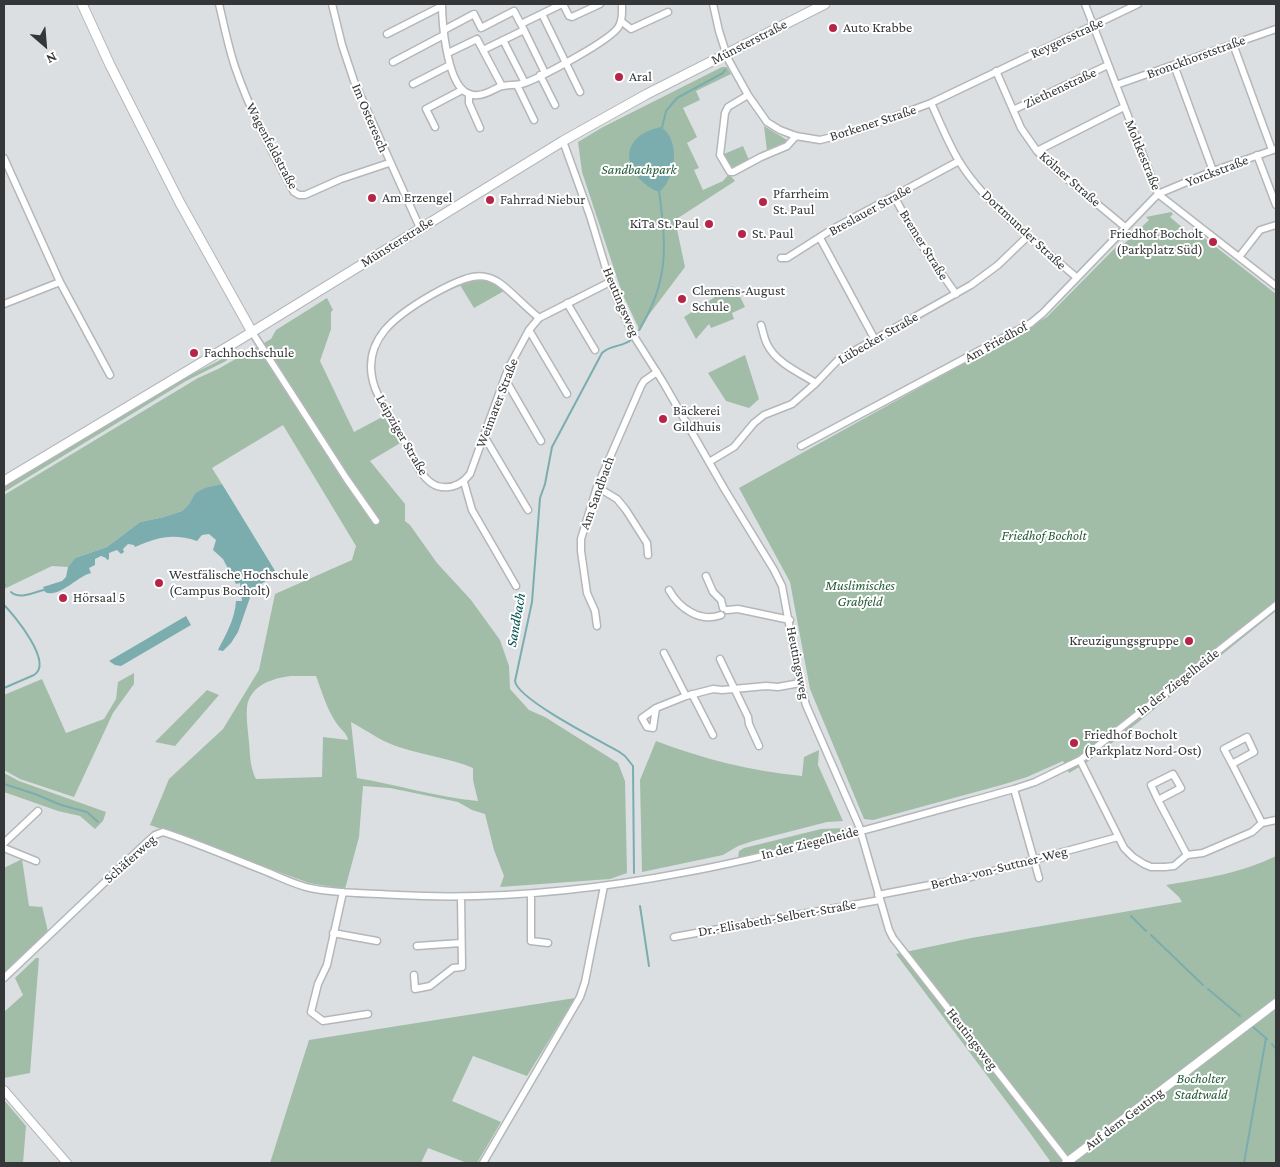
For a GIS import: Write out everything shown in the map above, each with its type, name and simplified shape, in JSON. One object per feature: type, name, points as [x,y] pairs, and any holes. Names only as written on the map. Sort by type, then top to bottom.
[{"type":"main road","points":[[82,4],[176,194],[252,332]]},
{"type":"main road","name":"Münsterstraße","points":[[4,481],[252,332],[563,141],[622,107],[825,4]]},
{"type":"street","name":"Wagenfeldstraße","points":[[220,4],[228,44],[244,92],[253,114],[294,192],[305,196],[341,178],[389,163]]},
{"type":"street","name":"Im Osteresch","points":[[332,4],[342,45],[354,81],[389,163],[420,228]]},
{"type":"street","points":[[483,50],[562,4],[569,16],[572,17],[600,4]]},
{"type":"street","points":[[387,34],[442,5],[444,32],[450,65],[455,80],[462,90],[469,94],[481,95],[502,86],[525,83],[566,62],[614,33],[621,21],[623,4]]},
{"type":"street","name":"Borkener Straße","points":[[714,4],[726,53],[748,95],[766,122],[796,136],[820,140],[875,124],[930,103],[996,71]]},
{"type":"street","name":"Moltkestraße","points":[[1085,4],[1158,194],[1276,286]]},
{"type":"street","name":"Reygersstraße","points":[[996,71],[1138,4]]},
{"type":"street","points":[[393,62],[474,14],[481,28],[514,11],[543,74],[554,106]]},
{"type":"street","points":[[621,21],[631,30],[668,12]]},
{"type":"street","points":[[542,14],[580,92]]},
{"type":"street","name":"Bronckhorststraße","points":[[1116,86],[1276,29]]},
{"type":"street","points":[[448,53],[477,39],[502,86]]},
{"type":"street","points":[[503,40],[525,83]]},
{"type":"street","points":[[1233,44],[1274,149]]},
{"type":"street","points":[[413,84],[450,65]]},
{"type":"street","points":[[1174,65],[1213,171]]},
{"type":"street","name":"Ziethenstraße","points":[[1013,110],[1108,66]]},
{"type":"street","name":"Kölner Straße","points":[[996,71],[1021,128],[1037,151],[1055,169],[1125,227]]},
{"type":"street","points":[[517,85],[534,120]]},
{"type":"street","points":[[435,127],[426,109],[462,90]]},
{"type":"street","points":[[469,94],[469,103],[480,128]]},
{"type":"street","points":[[748,95],[728,106],[725,113],[720,155],[730,172],[787,146],[796,136]]},
{"type":"street","name":"Dortmunder Straße","points":[[930,103],[959,161],[981,191],[1028,236],[1076,277]]},
{"type":"street","points":[[1037,151],[1124,107]]},
{"type":"street","name":"Heutingsweg","points":[[563,141],[610,282],[632,333],[657,372],[782,586],[790,620],[800,683],[806,705],[860,831],[879,898],[893,938],[1067,1163]]},
{"type":"street","name":"Yorckstraße","points":[[1158,194],[1213,171],[1274,149]]},
{"type":"street","points":[[1257,155],[1276,206]]},
{"type":"street","points":[[4,158],[60,282],[110,375]]},
{"type":"street","name":"Breslauer Straße","points":[[781,258],[787,258],[959,161]]},
{"type":"street","name":"Am Friedhof","points":[[801,446],[1031,323],[1043,313],[1158,194]]},
{"type":"street","name":"Bremer Straße","points":[[894,196],[916,237],[956,294]]},
{"type":"street","points":[[1240,257],[1260,230],[1276,225]]},
{"type":"street","name":"Lübecker Straße","points":[[709,462],[734,447],[754,423],[764,415],[792,404],[816,384],[838,360],[987,275],[1028,236]]},
{"type":"street","points":[[820,238],[874,338]]},
{"type":"street","name":"Leipziger Straße","points":[[464,482],[452,487],[437,486],[425,477],[375,386],[372,363],[377,342],[389,324],[404,312],[465,278],[489,276],[501,282],[539,318]]},
{"type":"street","points":[[4,304],[60,282]]},
{"type":"street","name":"Weimarer Straße","points":[[464,482],[476,462],[514,357],[529,330],[539,318],[610,282]]},
{"type":"street","points":[[567,303],[594,350]]},
{"type":"street","points":[[761,325],[766,343],[771,350],[790,368],[816,384]]},
{"type":"street","points":[[529,330],[567,394]]},
{"type":"street","points":[[252,332],[376,521]]},
{"type":"street","name":"Am Sandbach","points":[[597,626],[595,611],[587,593],[581,539],[597,487],[644,381],[657,372]]},
{"type":"street","points":[[505,379],[541,441]]},
{"type":"street","points":[[484,438],[528,510]]},
{"type":"street","points":[[464,482],[472,510],[516,586]]},
{"type":"street","points":[[597,487],[616,499],[626,510],[647,543],[648,555]]},
{"type":"street","points":[[706,576],[713,592],[721,600],[724,611]]},
{"type":"street","points":[[669,590],[680,606],[688,611],[715,617],[724,611],[738,609],[790,620]]},
{"type":"street","name":"In der Ziegelheide","points":[[591,888],[715,867],[860,831],[1035,782],[1080,760],[1276,605]]},
{"type":"street","points":[[664,653],[713,735]]},
{"type":"street","points":[[720,659],[759,746]]},
{"type":"street","points":[[656,708],[689,695],[712,689],[778,687],[800,683]]},
{"type":"street","points":[[1232,764],[1254,752],[1247,737],[1224,749],[1262,823]]},
{"type":"street","points":[[1080,760],[1124,848],[1132,857],[1151,867],[1174,866],[1187,856],[1199,855],[1252,832],[1262,823],[1276,820]]},
{"type":"street","points":[[1158,800],[1181,788],[1173,774],[1151,785],[1158,800],[1187,856]]},
{"type":"street","points":[[1014,789],[1039,878]]},
{"type":"street","points":[[4,843],[38,811]]},
{"type":"street","name":"Schäferweg","points":[[4,978],[146,842],[163,832],[309,888],[343,892],[461,897],[531,894],[591,888]]},
{"type":"street","name":"Bertha-von-Suttner-Weg","points":[[879,898],[972,877],[1118,837]]},
{"type":"street","points":[[4,848],[36,861]]},
{"type":"street","points":[[483,1163],[580,997],[585,982],[604,886]]},
{"type":"street","points":[[343,892],[327,965],[318,984],[311,1012],[324,1021],[368,1014]]},
{"type":"street","points":[[531,894],[531,941],[548,943]]},
{"type":"street","points":[[414,975],[415,989],[430,986],[453,968],[462,967],[461,897]]},
{"type":"street","name":"Dr.-Elisabeth-Selbert-Straße","points":[[674,937],[879,898]]},
{"type":"street","points":[[333,933],[377,941]]},
{"type":"street","points":[[417,946],[461,943]]},
{"type":"street","name":"Auf dem Geuting","points":[[1067,1163],[1276,1003]]},
{"type":"street","points":[[4,1090],[67,1163]]},
{"type":"green space","name":"Sandbachpark","points":[[722,67],[727,67],[731,74],[696,91],[700,100],[683,108],[697,137],[687,143],[699,168],[694,170],[703,190],[723,181],[729,174],[735,181],[675,220],[685,267],[648,316],[640,331],[622,293],[582,172],[578,142],[603,127]]},
{"type":"green space","points":[[764,126],[787,140],[787,143],[767,151]]},
{"type":"green space","points":[[743,146],[749,160],[731,168],[724,154]]},
{"type":"green space","name":"Friedhof Bocholt","points":[[1171,212],[1173,214],[1170,217],[1189,233],[1193,229],[1276,294],[1276,611],[1126,732],[1086,763],[1069,773],[1063,761],[1027,777],[1005,784],[873,820],[864,819],[810,689],[790,582],[739,488],[1047,317],[1121,242],[1124,244],[1149,220],[1146,217]]},
{"type":"green space","points":[[480,279],[489,279],[504,291],[474,308],[460,285]]},
{"type":"green space","points":[[732,286],[734,289],[736,288],[745,307],[732,313],[734,319],[711,328],[709,324],[696,339],[684,317]]},
{"type":"green space","points":[[327,298],[333,310],[331,312],[331,329],[320,361],[354,432],[386,415],[402,442],[370,461],[405,504],[405,521],[410,525],[437,563],[471,600],[500,640],[509,666],[510,689],[529,710],[545,717],[618,763],[625,781],[627,873],[610,879],[500,887],[504,876],[494,850],[485,814],[472,810],[458,802],[390,788],[363,786],[359,837],[345,889],[309,883],[150,825],[169,779],[223,729],[259,670],[275,594],[352,560],[356,546],[283,425],[212,468],[222,484],[195,493],[189,504],[182,511],[140,522],[107,547],[75,558],[68,567],[52,566],[4,589],[4,495],[198,378],[271,339],[276,330]],"holes":[[[291,676],[316,676],[330,713],[348,740],[323,737],[322,777],[256,779],[251,761],[247,724],[249,699],[257,688],[263,684]],[[351,722],[395,746],[473,768],[473,780],[478,801],[448,797],[357,778]]]},
{"type":"green space","points":[[231,354],[226,361],[186,381],[4,492],[4,486],[169,385]]},
{"type":"green space","points":[[745,355],[759,399],[749,408],[726,401],[708,373]]},
{"type":"green space","points":[[134,673],[134,684],[113,713],[74,797],[20,779],[4,770],[4,695],[42,679],[66,733],[104,719],[116,699],[118,682]]},
{"type":"green space","points":[[207,690],[219,695],[175,746],[155,742]]},
{"type":"green space","points":[[656,741],[728,763],[764,771],[802,776],[804,757],[819,750],[818,765],[843,821],[827,822],[753,841],[738,846],[723,855],[642,872],[640,780]]},
{"type":"green space","points":[[4,773],[19,781],[106,812],[103,821],[95,829],[80,816],[58,811],[4,792]]},
{"type":"green space","points":[[847,828],[847,831],[738,858],[739,851],[744,848],[821,829]]},
{"type":"green space","name":"Bocholter Stadtwald","points":[[1276,856],[1276,1163],[1048,1163],[1050,1161],[1030,1133],[896,954],[971,938],[1182,902],[1166,885],[1235,871]]},
{"type":"green space","points":[[22,859],[29,906],[42,906],[48,932],[4,974],[4,868]]},
{"type":"green space","points":[[36,958],[39,958],[30,1073],[4,1078],[4,1012],[23,995],[15,978]]},
{"type":"green space","points":[[575,998],[527,1076],[473,1056],[452,1101],[501,1122],[477,1163],[467,1163],[428,1148],[421,1163],[270,1163],[309,1040]]},
{"type":"green space","points":[[4,1100],[26,1126],[23,1163],[4,1163]]},
{"type":"water","points":[[661,127],[672,141],[674,160],[669,178],[659,192],[637,176],[629,157],[631,147],[636,139],[646,132]]},
{"type":"water","points":[[222,484],[277,574],[253,589],[238,632],[223,651],[218,650],[232,620],[236,601],[242,601],[240,583],[236,584],[223,559],[213,550],[216,540],[209,534],[202,535],[197,541],[180,537],[166,537],[135,547],[128,544],[121,554],[117,550],[109,553],[109,559],[107,560],[101,556],[95,559],[95,565],[89,568],[91,573],[62,590],[50,593],[45,592],[43,587],[62,581],[66,577],[68,567],[75,558],[107,547],[140,522],[182,511],[189,504],[195,493],[205,488]]},
{"type":"water","points":[[186,616],[191,625],[121,666],[109,661]]},
{"type":"waterway","name":"Sandbach","points":[[662,128],[666,111],[677,98],[723,73],[725,70]]},
{"type":"waterway","name":"Sandbach","points":[[639,330],[649,312],[661,278],[664,245],[659,190]]},
{"type":"waterway","name":"Sandbach","points":[[631,340],[605,350],[602,353],[552,447],[545,484],[540,498],[532,602],[515,681],[519,689],[529,698],[560,719],[618,751],[633,766],[634,873]]},
{"type":"waterway","points":[[11,592],[27,595],[44,590]]},
{"type":"waterway","points":[[4,605],[23,628],[36,650],[39,660],[39,669],[34,675],[4,688]]},
{"type":"waterway","points":[[4,784],[61,805],[87,812],[98,822]]},
{"type":"waterway","name":"Sandbach","points":[[640,906],[649,966]]},
{"type":"waterway","points":[[1131,916],[1146,931]]},
{"type":"waterway","points":[[1151,935],[1203,985]]},
{"type":"waterway","points":[[1208,989],[1240,1016]]},
{"type":"waterway","points":[[1253,1027],[1267,1039]]},
{"type":"waterway","points":[[1244,1163],[1266,1038]]},
{"type":"waterway","points":[[1272,1044],[1276,1049]]},
{"type":"place","name":"Auto Krabbe","points":[[833,28]]},
{"type":"place","name":"Aral","points":[[619,77]]},
{"type":"place","name":"Am Erzengel","points":[[372,198]]},
{"type":"place","name":"Fahrrad Niebur","points":[[490,200]]},
{"type":"place","name":"Pfarrheim St. Paul","points":[[763,202]]},
{"type":"place","name":"KiTa St. Paul","points":[[709,224]]},
{"type":"place","name":"St. Paul","points":[[742,234]]},
{"type":"place","name":"Friedhof Bocholt (Parkplatz Süd)","points":[[1213,242]]},
{"type":"place","name":"Clemens-August Schule","points":[[682,299]]},
{"type":"place","name":"Fachhochschule","points":[[194,353]]},
{"type":"place","name":"Bäckerei Gildhuis","points":[[663,419]]},
{"type":"place","name":"Westfälische Hochschule (Campus Bocholt)","points":[[159,583]]},
{"type":"place","name":"Hörsaal 5","points":[[63,598]]},
{"type":"place","name":"Kreuzigungsgruppe","points":[[1189,641]]},
{"type":"place","name":"Friedhof Bocholt (Parkplatz Nord-Ost)","points":[[1074,743]]},
{"type":"park label","name":"Muslimisches Grabfeld","points":[[860,594]]}]
